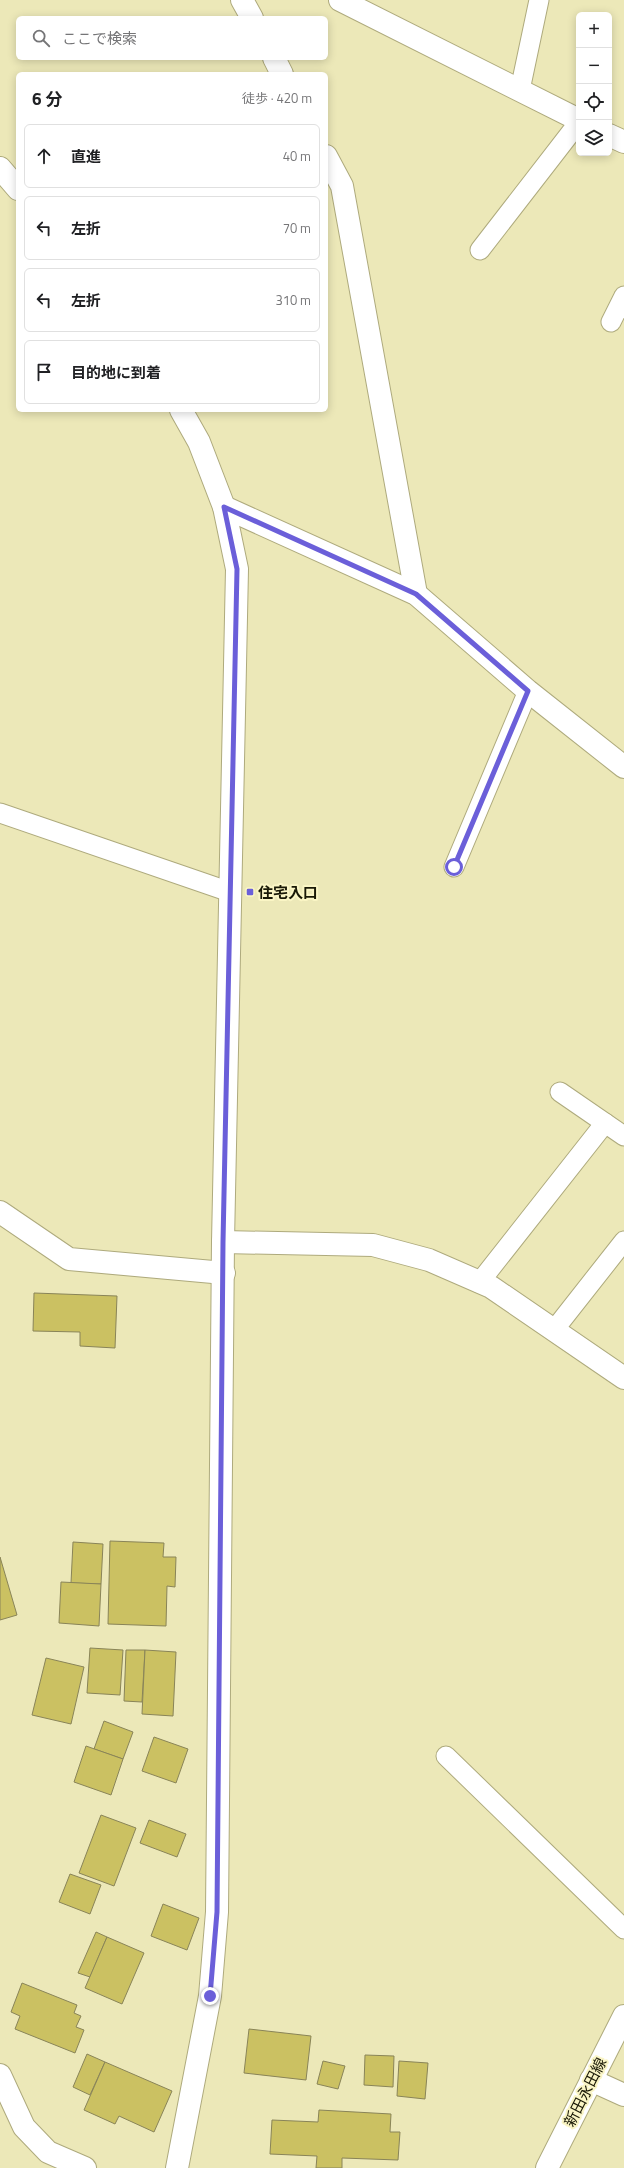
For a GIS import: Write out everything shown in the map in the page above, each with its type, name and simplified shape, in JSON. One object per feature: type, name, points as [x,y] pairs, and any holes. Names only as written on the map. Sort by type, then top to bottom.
[{"type":"street","points":[[242,0],[251,16]]},
{"type":"street","points":[[340,0],[577,120]]},
{"type":"street","points":[[275,60],[281,72]]},
{"type":"street","points":[[612,136],[624,142]]},
{"type":"street","points":[[328,160],[342,186],[416,594]]},
{"type":"street","points":[[0,168],[16,187]]},
{"type":"street","points":[[177,2168],[210,1996],[217,1912],[224,1273],[223,1242],[237,569],[224,507],[199,442],[182,412]]},
{"type":"street","points":[[224,507],[416,594],[528,691],[624,767]]},
{"type":"street","points":[[0,1212],[69,1259],[224,1273]]},
{"type":"street","points":[[223,1242],[374,1245],[429,1260],[491,1287],[624,1378]]},
{"type":"street","name":"新田永田線","points":[[547,2168],[624,2016]]},
{"type":"street","points":[[0,2075],[24,2127],[48,2152],[85,2168]]},
{"type":"street","points":[[591,2080],[624,2095]]},
{"type":"lane","points":[[520,90],[539,0]]},
{"type":"lane","points":[[480,250],[576,125]]},
{"type":"lane","points":[[611,322],[624,296]]},
{"type":"lane","points":[[454,867],[528,691]]},
{"type":"lane","points":[[0,813],[230,892]]},
{"type":"lane","points":[[560,1092],[624,1136]]},
{"type":"lane","points":[[479,1282],[605,1123]]},
{"type":"lane","points":[[554,1330],[624,1241]]},
{"type":"lane","points":[[446,1756],[624,1929]]},
{"type":"building","points":[[34,1293],[117,1296],[115,1348],[80,1346],[80,1332],[33,1331]]},
{"type":"building","points":[[110,1541],[164,1543],[163,1557],[176,1557],[175,1587],[167,1586],[166,1626],[108,1624]]},
{"type":"building","points":[[73,1542],[103,1544],[101,1584],[71,1583]]},
{"type":"building","points":[[0,1557],[17,1615],[0,1620]]},
{"type":"building","points":[[61,1582],[101,1584],[99,1626],[59,1623]]},
{"type":"building","points":[[90,1648],[123,1650],[120,1695],[87,1693]]},
{"type":"building","points":[[126,1650],[145,1650],[142,1702],[124,1701]]},
{"type":"building","points":[[145,1650],[176,1652],[173,1716],[142,1714]]},
{"type":"building","points":[[46,1658],[84,1667],[71,1724],[32,1715]]},
{"type":"building","points":[[104,1721],[133,1732],[123,1759],[94,1749]]},
{"type":"building","points":[[154,1737],[188,1749],[176,1783],[142,1771]]},
{"type":"building","points":[[86,1746],[123,1759],[111,1795],[74,1782]]},
{"type":"building","points":[[101,1815],[136,1828],[114,1886],[79,1873]]},
{"type":"building","points":[[149,1820],[186,1834],[177,1857],[140,1843]]},
{"type":"building","points":[[70,1874],[101,1885],[90,1914],[59,1902]]},
{"type":"building","points":[[163,1904],[199,1918],[187,1950],[151,1936]]},
{"type":"building","points":[[96,1932],[107,1937],[90,1977],[78,1973]]},
{"type":"building","points":[[107,1937],[144,1953],[122,2004],[85,1988]]},
{"type":"building","points":[[22,1983],[77,2005],[74,2013],[81,2016],[76,2027],[84,2030],[75,2053],[15,2029],[20,2016],[11,2012]]},
{"type":"building","points":[[249,2029],[311,2036],[306,2080],[244,2073]]},
{"type":"building","points":[[87,2054],[105,2062],[90,2095],[73,2087]]},
{"type":"building","points":[[365,2055],[394,2056],[393,2087],[364,2085]]},
{"type":"building","points":[[323,2061],[345,2066],[338,2089],[317,2084]]},
{"type":"building","points":[[399,2061],[428,2063],[425,2099],[397,2096]]},
{"type":"building","points":[[105,2062],[172,2091],[154,2132],[119,2116],[115,2124],[84,2110]]},
{"type":"building","points":[[319,2110],[391,2114],[390,2132],[400,2132],[398,2160],[342,2158],[342,2168],[316,2168],[317,2156],[270,2154],[272,2120],[318,2122]]},
{"type":"place","name":"住宅入口","points":[[250,892]]},
{"type":"route","points":[[210,1996],[217,1912],[224,1273],[223,1242],[237,569],[224,507],[416,594],[528,691],[454,867]]}]
